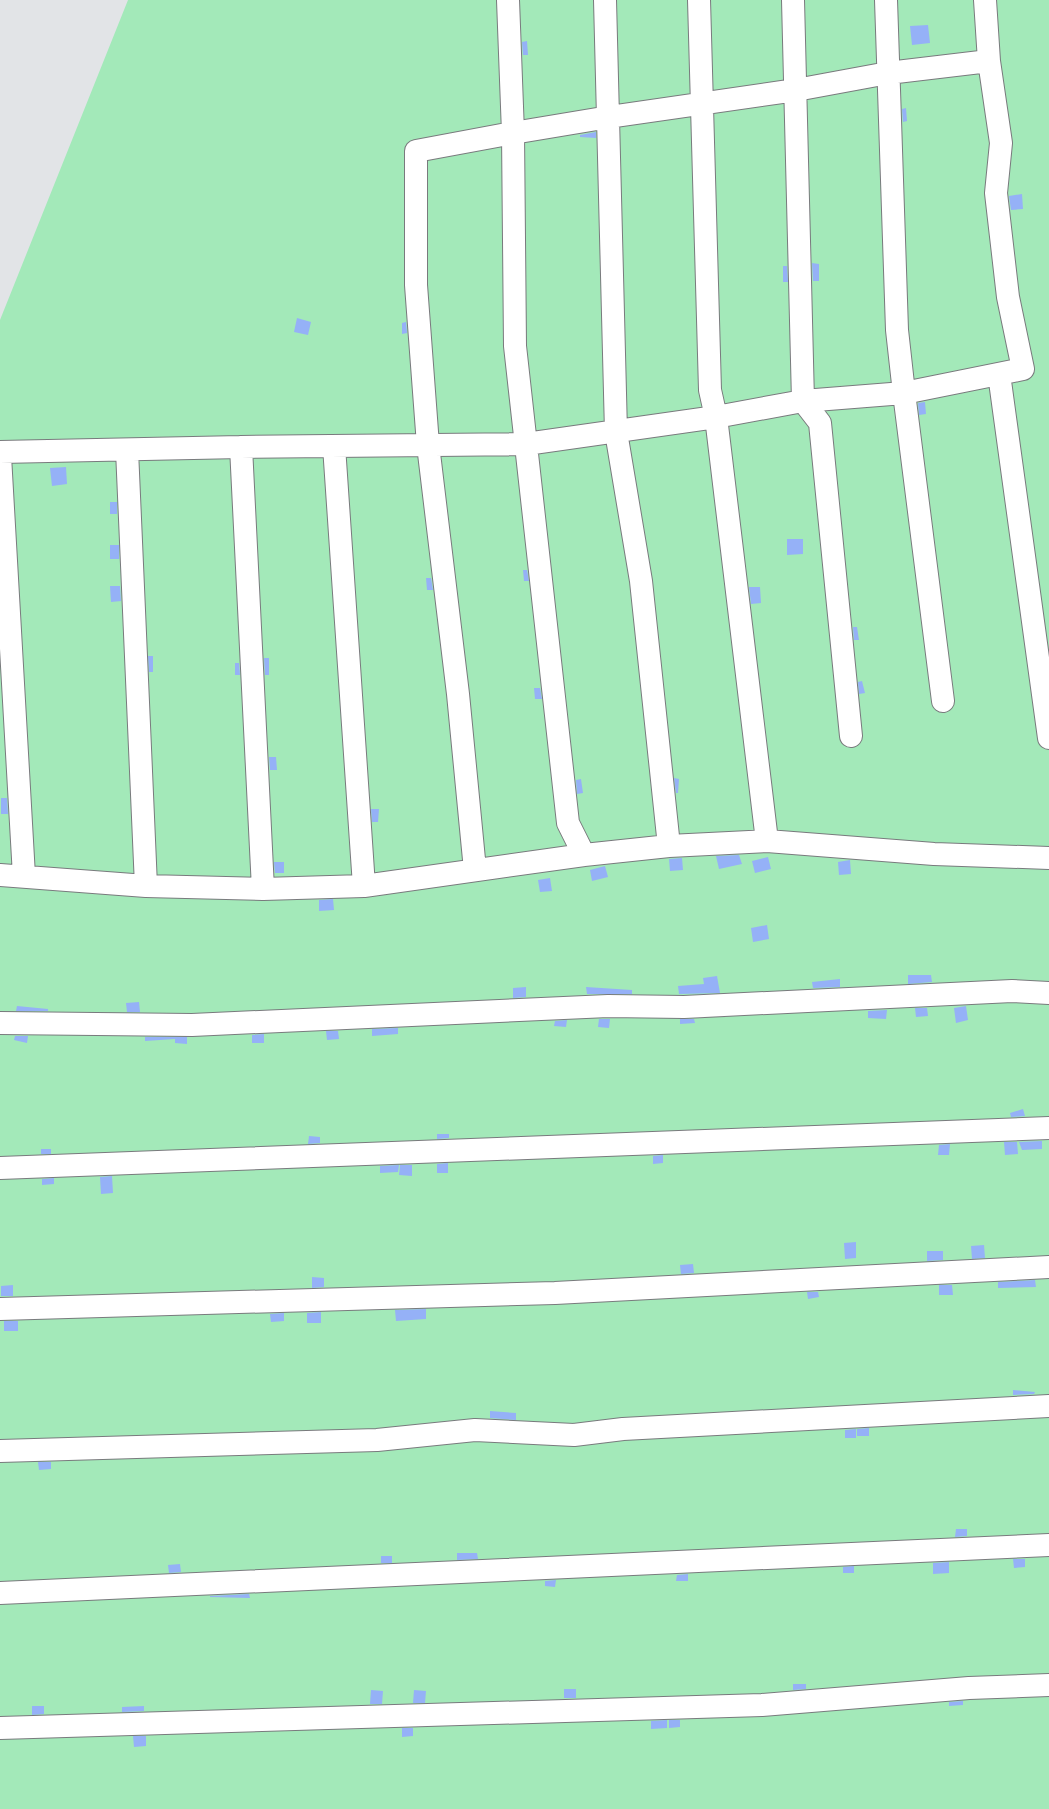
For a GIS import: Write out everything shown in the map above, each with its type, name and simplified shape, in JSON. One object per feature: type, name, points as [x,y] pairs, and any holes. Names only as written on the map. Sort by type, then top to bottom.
[{"type":"lane","points":[[508,0],[513,133],[515,346],[568,823],[584,855]]},
{"type":"lane","points":[[606,0],[616,432],[641,581],[668,846]]},
{"type":"lane","points":[[699,0],[710,390],[716,417],[767,841]]},
{"type":"lane","points":[[793,0],[804,401],[820,423],[851,736]]},
{"type":"lane","points":[[886,0],[897,330],[943,701]]},
{"type":"lane","points":[[0,452],[241,447],[526,444],[716,417],[804,401],[904,393],[1023,369],[1008,297],[996,193],[1002,143],[989,61],[985,0]]},
{"type":"lane","points":[[474,870],[458,694],[428,445],[416,285],[416,151],[609,117],[796,90],[888,73],[989,61]]},
{"type":"lane","points":[[999,374],[1049,738]]},
{"type":"lane","points":[[334,446],[364,886]]},
{"type":"lane","points":[[241,447],[263,889]]},
{"type":"lane","points":[[127,450],[146,886]]},
{"type":"lane","points":[[0,456],[24,876]]},
{"type":"lane","points":[[0,875],[146,886],[263,889],[364,886],[584,855],[668,846],[767,841],[934,854],[1049,858]]},
{"type":"lane","points":[[0,1023],[192,1025],[608,1006],[684,1007],[1012,990],[1049,993]]},
{"type":"lane","points":[[0,1168],[1049,1128]]},
{"type":"lane","points":[[0,1309],[114,1307],[555,1293],[1049,1267]]},
{"type":"lane","points":[[0,1451],[377,1440],[474,1430],[574,1435],[631,1428],[1049,1406]]},
{"type":"lane","points":[[0,1593],[1049,1545]]},
{"type":"lane","points":[[0,1728],[762,1705],[968,1688],[1049,1685]]},
{"type":"green space","points":[[128,0],[1049,0],[1049,1809],[0,1809],[0,320]]},
{"type":"building","points":[[928,25],[930,43],[912,45],[910,26]]},
{"type":"building","points":[[527,41],[528,55],[523,55],[522,42]]},
{"type":"building","points":[[906,108],[907,121],[903,122],[902,109]]},
{"type":"building","points":[[596,132],[596,138],[580,137],[580,135]]},
{"type":"building","points":[[1022,194],[1023,209],[1011,210],[1009,196]]},
{"type":"building","points":[[812,263],[819,264],[819,281],[813,281]]},
{"type":"building","points":[[783,266],[787,266],[788,282],[783,282]]},
{"type":"building","points":[[297,318],[311,322],[308,335],[294,332]]},
{"type":"building","points":[[406,322],[407,333],[402,334],[402,323]]},
{"type":"building","points":[[925,402],[926,414],[919,415],[918,403]]},
{"type":"building","points":[[66,467],[67,484],[52,486],[50,468]]},
{"type":"building","points":[[110,502],[117,502],[117,514],[110,514]]},
{"type":"building","points":[[787,539],[803,539],[803,554],[787,555]]},
{"type":"building","points":[[110,545],[119,545],[119,559],[110,559]]},
{"type":"building","points":[[523,570],[527,570],[529,581],[524,581]]},
{"type":"building","points":[[426,578],[431,578],[433,590],[427,590]]},
{"type":"building","points":[[110,586],[120,586],[121,601],[111,602]]},
{"type":"building","points":[[749,587],[760,587],[761,603],[751,604]]},
{"type":"building","points":[[853,627],[857,627],[859,640],[854,640]]},
{"type":"building","points":[[148,656],[153,656],[153,672],[149,672]]},
{"type":"building","points":[[264,658],[269,658],[269,675],[265,675]]},
{"type":"building","points":[[235,663],[239,663],[240,675],[235,675]]},
{"type":"building","points":[[862,681],[865,693],[859,694],[858,682]]},
{"type":"building","points":[[534,688],[540,688],[542,699],[535,699]]},
{"type":"building","points":[[269,757],[276,757],[277,770],[270,770]]},
{"type":"building","points":[[674,778],[679,779],[678,793],[676,793]]},
{"type":"building","points":[[581,779],[583,793],[577,794],[576,780]]},
{"type":"building","points":[[1,798],[7,798],[8,814],[1,814]]},
{"type":"building","points":[[371,809],[379,809],[378,822],[372,822]]},
{"type":"building","points":[[739,855],[742,864],[719,869],[716,856]]},
{"type":"building","points":[[768,857],[771,869],[755,873],[752,861]]},
{"type":"building","points":[[682,858],[683,870],[670,871],[669,859]]},
{"type":"building","points":[[850,860],[851,874],[839,875],[838,862]]},
{"type":"building","points":[[274,862],[284,862],[284,873],[275,873]]},
{"type":"building","points":[[605,866],[608,877],[592,881],[590,870]]},
{"type":"building","points":[[550,878],[552,891],[540,892],[538,880]]},
{"type":"building","points":[[333,899],[334,910],[319,911],[319,900]]},
{"type":"building","points":[[767,925],[769,939],[753,942],[751,928]]},
{"type":"building","points":[[908,975],[931,975],[932,982],[908,984]]},
{"type":"building","points":[[717,976],[720,993],[679,994],[678,986],[704,984],[703,978]]},
{"type":"building","points":[[840,979],[840,987],[813,988],[812,982]]},
{"type":"building","points":[[526,987],[526,997],[513,998],[513,988]]},
{"type":"building","points":[[586,987],[632,990],[632,994],[587,994]]},
{"type":"building","points":[[139,1002],[140,1012],[127,1012],[126,1003]]},
{"type":"building","points":[[17,1006],[48,1009],[48,1011],[16,1011]]},
{"type":"building","points":[[966,1006],[968,1020],[956,1023],[954,1008]]},
{"type":"building","points":[[915,1008],[927,1008],[928,1016],[916,1017]]},
{"type":"building","points":[[887,1010],[886,1019],[868,1018],[868,1011]]},
{"type":"building","points":[[599,1019],[610,1019],[609,1028],[598,1027]]},
{"type":"building","points":[[680,1019],[694,1019],[695,1023],[680,1024]]},
{"type":"building","points":[[567,1020],[566,1027],[554,1026],[555,1021]]},
{"type":"building","points":[[398,1028],[398,1034],[372,1036],[372,1029]]},
{"type":"building","points":[[326,1031],[338,1031],[339,1039],[327,1040]]},
{"type":"building","points":[[264,1034],[264,1043],[252,1043],[252,1035]]},
{"type":"building","points":[[15,1036],[28,1036],[27,1043],[14,1040]]},
{"type":"building","points":[[145,1037],[187,1037],[187,1044],[175,1043],[175,1039],[145,1041]]},
{"type":"building","points":[[1023,1109],[1025,1116],[1011,1117],[1010,1113]]},
{"type":"building","points":[[437,1134],[449,1134],[449,1138],[437,1139]]},
{"type":"building","points":[[309,1136],[320,1137],[320,1143],[308,1144]]},
{"type":"building","points":[[1042,1141],[1042,1149],[1022,1150],[1019,1142]]},
{"type":"building","points":[[1004,1142],[1017,1142],[1018,1154],[1005,1155]]},
{"type":"building","points":[[950,1144],[949,1155],[938,1155],[939,1145]]},
{"type":"building","points":[[41,1149],[51,1149],[51,1154],[41,1154]]},
{"type":"building","points":[[663,1155],[663,1163],[653,1164],[653,1156]]},
{"type":"building","points":[[448,1163],[448,1173],[437,1173],[437,1164]]},
{"type":"building","points":[[399,1165],[398,1172],[380,1173],[380,1166]]},
{"type":"building","points":[[400,1165],[412,1165],[412,1176],[399,1175]]},
{"type":"building","points":[[112,1176],[113,1193],[101,1194],[100,1177]]},
{"type":"building","points":[[54,1178],[54,1184],[42,1185],[42,1179]]},
{"type":"building","points":[[856,1242],[856,1258],[845,1259],[844,1243]]},
{"type":"building","points":[[984,1245],[985,1258],[972,1259],[971,1246]]},
{"type":"building","points":[[927,1251],[943,1251],[943,1260],[927,1261]]},
{"type":"building","points":[[693,1264],[694,1273],[681,1274],[680,1265]]},
{"type":"building","points":[[312,1277],[324,1278],[324,1287],[312,1288]]},
{"type":"building","points":[[1035,1280],[1036,1287],[998,1288],[998,1282]]},
{"type":"building","points":[[13,1285],[13,1296],[1,1296],[1,1286]]},
{"type":"building","points":[[939,1285],[952,1285],[953,1295],[939,1295]]},
{"type":"building","points":[[807,1292],[818,1292],[819,1297],[808,1299]]},
{"type":"building","points":[[426,1309],[426,1319],[396,1321],[395,1310]]},
{"type":"building","points":[[321,1312],[321,1323],[307,1323],[307,1313]]},
{"type":"building","points":[[284,1313],[284,1321],[271,1322],[270,1314]]},
{"type":"building","points":[[4,1321],[18,1321],[18,1331],[4,1331]]},
{"type":"building","points":[[1013,1390],[1035,1392],[1034,1394],[1013,1395]]},
{"type":"building","points":[[490,1411],[516,1413],[516,1420],[490,1418]]},
{"type":"building","points":[[869,1428],[869,1436],[857,1436],[857,1429]]},
{"type":"building","points":[[856,1429],[856,1438],[845,1438],[845,1430]]},
{"type":"building","points":[[38,1462],[51,1462],[51,1469],[39,1470]]},
{"type":"building","points":[[956,1529],[967,1529],[967,1536],[955,1537]]},
{"type":"building","points":[[457,1553],[477,1553],[478,1559],[457,1560]]},
{"type":"building","points":[[381,1556],[392,1556],[392,1563],[381,1563]]},
{"type":"building","points":[[1013,1559],[1025,1559],[1025,1567],[1014,1568]]},
{"type":"building","points":[[949,1562],[949,1573],[933,1574],[933,1563]]},
{"type":"building","points":[[180,1564],[181,1572],[169,1573],[168,1565]]},
{"type":"building","points":[[854,1566],[854,1573],[843,1573],[843,1567]]},
{"type":"building","points":[[688,1574],[688,1581],[676,1581],[677,1575]]},
{"type":"building","points":[[556,1580],[555,1587],[545,1586],[545,1581]]},
{"type":"building","points":[[249,1594],[250,1598],[210,1597],[210,1596]]},
{"type":"building","points":[[793,1684],[806,1684],[806,1689],[793,1690]]},
{"type":"building","points":[[564,1689],[576,1689],[576,1698],[564,1698]]},
{"type":"building","points":[[371,1690],[383,1691],[382,1704],[370,1704]]},
{"type":"building","points":[[414,1690],[426,1691],[425,1703],[413,1703]]},
{"type":"building","points":[[963,1701],[963,1705],[949,1706],[949,1702]]},
{"type":"building","points":[[32,1706],[44,1706],[44,1714],[32,1715]]},
{"type":"building","points":[[144,1706],[144,1711],[122,1712],[122,1707]]},
{"type":"building","points":[[667,1720],[667,1728],[651,1729],[651,1721]]},
{"type":"building","points":[[669,1720],[680,1720],[680,1727],[669,1728]]},
{"type":"building","points":[[402,1728],[413,1728],[413,1736],[402,1737]]},
{"type":"building","points":[[133,1736],[146,1736],[146,1746],[134,1747]]}]
